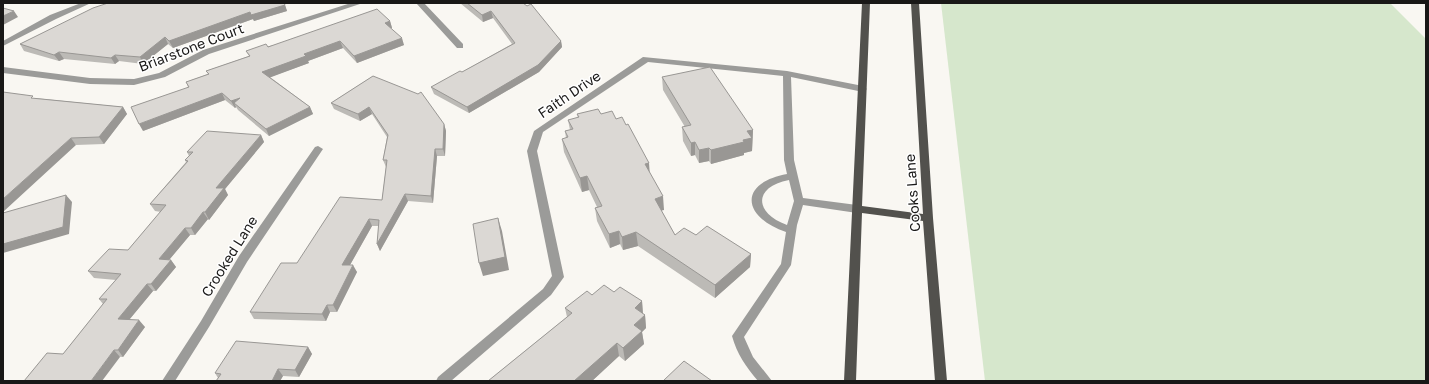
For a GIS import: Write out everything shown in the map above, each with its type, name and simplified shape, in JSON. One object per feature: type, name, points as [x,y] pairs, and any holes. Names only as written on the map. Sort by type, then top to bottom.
[{"type":"main road","points":[[850,381],[866,3]]},
{"type":"main road","name":"Cooks Lane","points":[[915,3],[928,218],[941,381]]},
{"type":"main road","points":[[857,209],[928,218]]},
{"type":"street","points":[[3,44],[53,17],[87,3]]},
{"type":"street","name":"Briarstone Court","points":[[3,70],[90,81],[134,82],[162,75],[206,52],[359,3]]},
{"type":"street","points":[[420,3],[460,46]]},
{"type":"street","name":"Faith Drive","points":[[442,381],[547,292],[558,277],[532,151],[539,132],[646,59],[786,74],[863,89]]},
{"type":"street","points":[[766,381],[753,367],[742,351],[738,336],[786,265],[791,230],[799,201],[790,160],[786,74]]},
{"type":"street","name":"Crooked Lane","points":[[168,381],[205,324],[243,259],[318,149]]},
{"type":"street","points":[[791,230],[771,224],[759,211],[756,204],[756,197],[759,190],[765,184],[782,176],[793,176]]},
{"type":"street","points":[[799,201],[857,209]]},
{"type":"green space","points":[[941,3],[1390,3],[1426,39],[1426,381],[985,381]]},
{"type":"building","points":[[108,3],[284,3],[285,5],[251,15],[250,12],[169,41],[165,37],[140,57],[115,55],[111,58],[59,52],[54,55],[20,44],[93,8]]},
{"type":"building","points":[[467,3],[523,3],[527,6],[531,4],[561,41],[538,65],[467,107],[431,87],[515,43],[491,11],[482,15]]},
{"type":"building","points":[[3,8],[14,11],[3,16]]},
{"type":"building","points":[[377,9],[390,21],[385,23],[402,38],[354,56],[340,41],[304,54],[306,56],[262,72],[310,107],[266,129],[234,103],[240,98],[231,101],[222,93],[139,124],[131,107],[189,87],[186,82],[209,74],[206,71],[250,56],[246,51],[266,44],[268,47]]},
{"type":"building","points":[[710,67],[753,130],[747,131],[752,138],[743,140],[744,142],[711,150],[709,148],[699,150],[695,142],[691,143],[682,127],[691,125],[662,77]]},
{"type":"building","points":[[373,76],[418,94],[421,92],[444,124],[443,149],[435,149],[431,196],[405,194],[377,244],[379,220],[369,219],[342,265],[353,265],[333,305],[327,305],[322,314],[250,312],[281,263],[297,263],[340,197],[382,200],[387,160],[383,160],[388,135],[369,107],[358,114],[331,103]]},
{"type":"building","points":[[3,92],[33,96],[31,98],[123,107],[99,137],[71,138],[3,199]]},
{"type":"building","points":[[598,109],[601,114],[612,111],[616,119],[622,117],[626,125],[628,124],[649,163],[645,164],[663,196],[655,199],[675,235],[684,228],[696,235],[707,226],[751,254],[715,285],[636,232],[622,237],[619,231],[609,234],[595,208],[602,206],[587,176],[580,178],[562,139],[568,137],[565,131],[573,129],[568,120],[579,117],[577,114]]},
{"type":"building","points":[[207,131],[261,135],[216,188],[224,188],[205,212],[203,212],[191,228],[185,228],[159,259],[171,260],[151,284],[147,284],[118,319],[139,320],[118,350],[114,350],[91,381],[24,381],[47,353],[63,354],[107,299],[99,299],[121,274],[88,271],[109,249],[128,250],[166,205],[150,204],[188,161],[185,160],[193,152],[187,152]]},
{"type":"building","points":[[66,195],[63,227],[3,244],[3,213]]},
{"type":"building","points":[[498,218],[505,257],[479,263],[473,224]]},
{"type":"building","points":[[604,285],[614,292],[620,287],[642,301],[635,308],[645,315],[634,325],[642,331],[623,348],[617,343],[574,381],[488,381],[572,313],[565,308],[587,291],[592,295]]},
{"type":"building","points":[[236,341],[308,347],[295,370],[278,369],[272,381],[216,381],[221,374],[215,373]]},
{"type":"building","points":[[684,361],[712,381],[663,381]]}]
